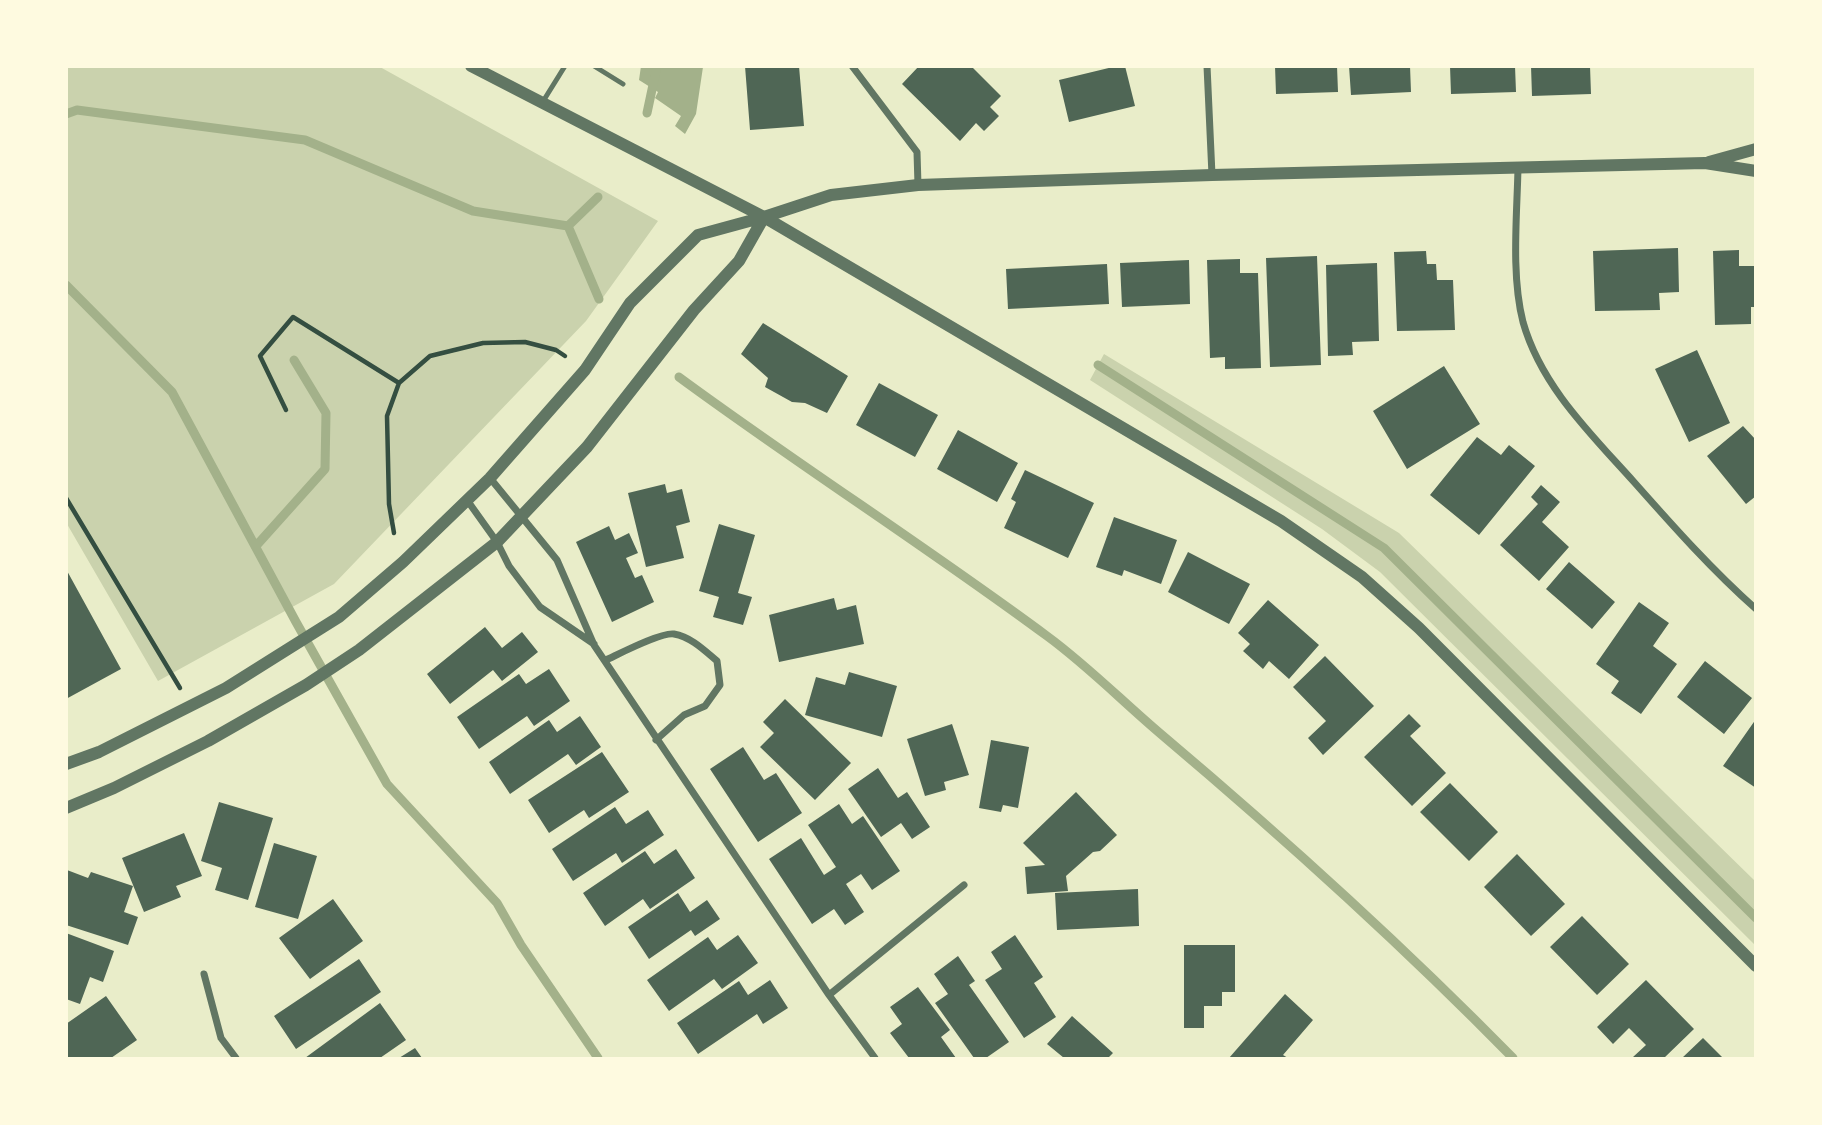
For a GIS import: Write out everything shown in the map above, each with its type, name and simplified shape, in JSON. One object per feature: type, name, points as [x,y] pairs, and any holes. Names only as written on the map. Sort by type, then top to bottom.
[{"type":"street","points":[[471,66],[764,217],[1281,521],[1362,577],[1419,628],[1755,966]]},
{"type":"street","points":[[852,66],[917,152],[918,185]]},
{"type":"street","points":[[1207,66],[1212,175]]},
{"type":"street","points":[[1705,163],[1755,149]]},
{"type":"street","points":[[66,764],[99,752],[191,707],[339,617],[404,562],[490,478],[585,370],[631,303],[698,235],[831,195],[918,185],[1705,163],[1755,171]]},
{"type":"street","points":[[1518,168],[1518,284],[1523,320],[1533,350],[1549,380],[1571,411],[1690,545],[1755,609]]},
{"type":"street","points":[[66,808],[114,788],[208,741],[306,685],[359,650],[497,542],[587,447],[694,310],[738,261],[764,217]]},
{"type":"street","points":[[490,478],[557,559],[594,645],[829,995],[875,1059]]},
{"type":"street","points":[[467,500],[497,542],[509,566],[540,607],[594,645]]},
{"type":"street","points":[[606,660],[638,645],[672,634],[696,643],[717,661],[720,685],[705,706],[684,715],[656,740]]},
{"type":"street","points":[[829,995],[964,885]]},
{"type":"street","points":[[204,974],[221,1038],[236,1059]]},
{"type":"lane","points":[[542,103],[565,66]]},
{"type":"lane","points":[[594,66],[623,84]]},
{"type":"path","points":[[286,410],[260,356],[293,317],[399,383]]},
{"type":"path","points":[[394,533],[390,522],[387,416],[399,383],[430,356],[483,343],[525,342],[556,350],[565,356]]},
{"type":"path","points":[[66,498],[191,707]]},
{"type":"shaded area","points":[[641,66],[703,67],[696,114],[685,134],[675,126],[681,116],[655,98],[658,92],[639,80]]},
{"type":"shaded area","points":[[66,67],[380,67],[658,221],[586,321],[334,584],[158,681],[67,524]]},
{"type":"shaded area","points":[[1104,354],[1399,533],[1755,881],[1755,945],[1380,572],[1322,529],[1090,380]]},
{"type":"building","points":[[745,66],[799,66],[804,126],[750,130]]},
{"type":"building","points":[[919,66],[971,66],[1001,96],[990,107],[999,116],[984,131],[976,123],[960,141],[902,84]]},
{"type":"building","points":[[1125,66],[1135,106],[1069,122],[1059,80]]},
{"type":"building","points":[[1275,66],[1337,66],[1338,92],[1276,94]]},
{"type":"building","points":[[1349,66],[1410,66],[1411,92],[1351,95]]},
{"type":"building","points":[[1450,66],[1515,66],[1516,92],[1451,94]]},
{"type":"building","points":[[1531,66],[1590,66],[1591,94],[1532,96]]},
{"type":"building","points":[[1678,248],[1679,292],[1659,293],[1660,310],[1595,311],[1593,251]]},
{"type":"building","points":[[1739,250],[1739,266],[1756,266],[1756,307],[1751,307],[1751,324],[1715,325],[1713,251]]},
{"type":"building","points":[[1426,251],[1427,264],[1436,264],[1437,280],[1453,280],[1455,330],[1397,331],[1394,252]]},
{"type":"building","points":[[1317,256],[1321,365],[1270,367],[1266,258]]},
{"type":"building","points":[[1240,259],[1240,273],[1258,273],[1261,368],[1225,369],[1225,357],[1210,358],[1207,260]]},
{"type":"building","points":[[1189,260],[1190,304],[1122,307],[1120,263]]},
{"type":"building","points":[[1377,263],[1379,341],[1352,342],[1353,355],[1328,356],[1326,265]]},
{"type":"building","points":[[1107,264],[1109,304],[1008,309],[1006,269]]},
{"type":"building","points":[[763,323],[848,376],[827,413],[805,403],[792,402],[765,387],[768,378],[741,354]]},
{"type":"building","points":[[1697,350],[1730,423],[1689,442],[1655,369]]},
{"type":"building","points":[[1444,366],[1480,424],[1407,469],[1373,411]]},
{"type":"building","points":[[879,383],[938,415],[915,457],[856,425]]},
{"type":"building","points":[[1743,426],[1756,440],[1756,496],[1746,504],[1707,456]]},
{"type":"building","points":[[958,430],[1018,463],[997,502],[937,469]]},
{"type":"building","points":[[1477,437],[1501,455],[1509,445],[1535,466],[1479,535],[1430,495]]},
{"type":"building","points":[[1025,470],[1094,503],[1068,558],[1004,528],[1016,502],[1011,499]]},
{"type":"building","points":[[665,484],[667,493],[682,489],[690,522],[676,526],[684,558],[646,567],[628,493]]},
{"type":"building","points":[[1541,485],[1560,502],[1542,522],[1569,547],[1539,581],[1500,545],[1538,504],[1531,497]]},
{"type":"building","points":[[1114,517],[1177,540],[1161,584],[1124,570],[1122,576],[1096,567]]},
{"type":"building","points":[[719,524],[755,535],[738,593],[752,597],[743,625],[713,617],[719,597],[699,591]]},
{"type":"building","points":[[609,526],[615,540],[629,533],[638,553],[626,558],[635,578],[642,575],[654,602],[612,622],[576,542]]},
{"type":"building","points":[[1188,552],[1250,584],[1229,624],[1168,592]]},
{"type":"building","points":[[1569,562],[1615,602],[1592,629],[1546,589]]},
{"type":"building","points":[[66,569],[121,669],[66,699]]},
{"type":"building","points":[[834,598],[837,610],[856,605],[864,644],[779,662],[769,615]]},
{"type":"building","points":[[1268,600],[1319,645],[1289,679],[1269,661],[1263,669],[1243,651],[1250,644],[1238,633]]},
{"type":"building","points":[[1639,602],[1669,623],[1653,646],[1677,664],[1641,714],[1611,693],[1619,681],[1596,664]]},
{"type":"building","points":[[485,627],[502,648],[522,632],[538,652],[502,681],[493,670],[450,704],[427,674]]},
{"type":"building","points":[[1325,656],[1374,706],[1323,755],[1308,738],[1326,721],[1293,687]]},
{"type":"building","points":[[1705,661],[1752,698],[1724,734],[1677,697]]},
{"type":"building","points":[[549,669],[570,701],[534,726],[527,716],[479,749],[457,717],[519,674],[526,684]]},
{"type":"building","points":[[849,672],[897,686],[882,737],[805,715],[816,677],[845,685]]},
{"type":"building","points":[[785,699],[851,763],[815,800],[760,747],[774,733],[763,722]]},
{"type":"building","points":[[1409,714],[1421,726],[1410,736],[1446,773],[1412,806],[1364,757]]},
{"type":"building","points":[[580,716],[601,747],[576,765],[568,754],[510,794],[489,762],[549,720],[557,732]]},
{"type":"building","points":[[1756,719],[1756,788],[1723,766]]},
{"type":"building","points":[[952,724],[969,775],[944,782],[946,790],[925,796],[907,739]]},
{"type":"building","points":[[991,740],[1029,747],[1018,808],[1003,805],[1001,812],[979,808]]},
{"type":"building","points":[[743,747],[764,780],[776,773],[802,813],[758,842],[710,769]]},
{"type":"building","points":[[602,752],[629,792],[589,818],[584,810],[549,833],[528,800]]},
{"type":"building","points":[[878,768],[898,798],[907,792],[930,827],[912,839],[901,823],[881,837],[848,789]]},
{"type":"building","points":[[1450,783],[1498,832],[1469,861],[1420,812]]},
{"type":"building","points":[[1076,792],[1117,835],[1066,876],[1068,891],[1027,894],[1025,867],[1045,865],[1023,843]]},
{"type":"building","points":[[219,802],[273,818],[248,900],[215,890],[222,868],[201,861]]},
{"type":"building","points":[[839,804],[852,824],[863,816],[900,871],[872,890],[861,874],[846,884],[864,912],[845,925],[834,909],[812,924],[769,859],[801,838],[824,875],[836,867],[808,825]]},
{"type":"building","points":[[615,807],[626,824],[648,810],[664,835],[622,863],[616,853],[573,881],[552,849]]},
{"type":"building","points":[[184,833],[202,876],[176,886],[181,897],[144,912],[122,858]]},
{"type":"building","points":[[274,843],[317,856],[298,919],[255,907]]},
{"type":"building","points":[[676,849],[695,878],[650,909],[643,899],[605,926],[583,893],[645,851],[654,864]]},
{"type":"building","points":[[1517,854],[1565,904],[1531,936],[1484,887]]},
{"type":"building","points":[[67,870],[88,878],[91,872],[133,886],[124,912],[138,917],[128,945],[66,925]]},
{"type":"building","points":[[1138,889],[1139,926],[1057,930],[1055,893]]},
{"type":"building","points":[[678,893],[690,912],[707,900],[720,919],[695,936],[691,930],[649,959],[628,927]]},
{"type":"building","points":[[333,899],[363,941],[310,979],[279,938]]},
{"type":"building","points":[[1582,916],[1629,964],[1597,995],[1550,947]]},
{"type":"building","points":[[66,933],[114,951],[103,982],[90,977],[80,1004],[66,999]]},
{"type":"building","points":[[738,935],[758,963],[722,989],[714,979],[669,1011],[647,980],[708,937],[717,950]]},
{"type":"building","points":[[1015,935],[1043,977],[1034,983],[1056,1017],[1024,1038],[985,980],[1002,969],[991,952]]},
{"type":"building","points":[[1184,945],[1235,945],[1235,992],[1222,992],[1222,1006],[1204,1006],[1204,1028],[1184,1028]]},
{"type":"building","points":[[958,956],[975,981],[969,985],[1009,1042],[986,1058],[974,1058],[935,1003],[948,994],[934,974]]},
{"type":"building","points":[[359,959],[381,992],[296,1049],[274,1016]]},
{"type":"building","points":[[770,980],[788,1008],[763,1024],[757,1014],[698,1054],[677,1023],[739,981],[748,995]]},
{"type":"building","points":[[1646,980],[1694,1029],[1664,1058],[1634,1058],[1646,1045],[1629,1028],[1613,1044],[1597,1027]]},
{"type":"building","points":[[918,987],[950,1030],[941,1037],[956,1058],[909,1058],[890,1033],[902,1024],[890,1007]]},
{"type":"building","points":[[1285,994],[1313,1020],[1283,1055],[1288,1058],[1229,1058]]},
{"type":"building","points":[[106,996],[137,1040],[111,1058],[66,1058],[66,1024]]},
{"type":"building","points":[[380,1003],[406,1040],[380,1058],[305,1058]]},
{"type":"building","points":[[1072,1016],[1113,1053],[1108,1058],[1064,1058],[1047,1044]]},
{"type":"building","points":[[1703,1038],[1723,1058],[1682,1058]]},
{"type":"building","points":[[415,1048],[422,1058],[399,1058]]},
{"type":"waterway","points":[[647,113],[657,66]]},
{"type":"waterway","points":[[66,114],[77,110],[305,140],[473,211],[568,226]]},
{"type":"waterway","points":[[568,226],[598,197]]},
{"type":"waterway","points":[[568,226],[599,299]]},
{"type":"waterway","points":[[66,285],[172,392],[387,784],[497,903],[521,945],[598,1058]]},
{"type":"waterway","points":[[256,546],[325,469],[326,413],[294,360]]},
{"type":"waterway","points":[[1098,365],[1384,548],[1756,918]]},
{"type":"waterway","points":[[679,377],[956,570],[1062,648],[1342,893],[1513,1058]]}]
